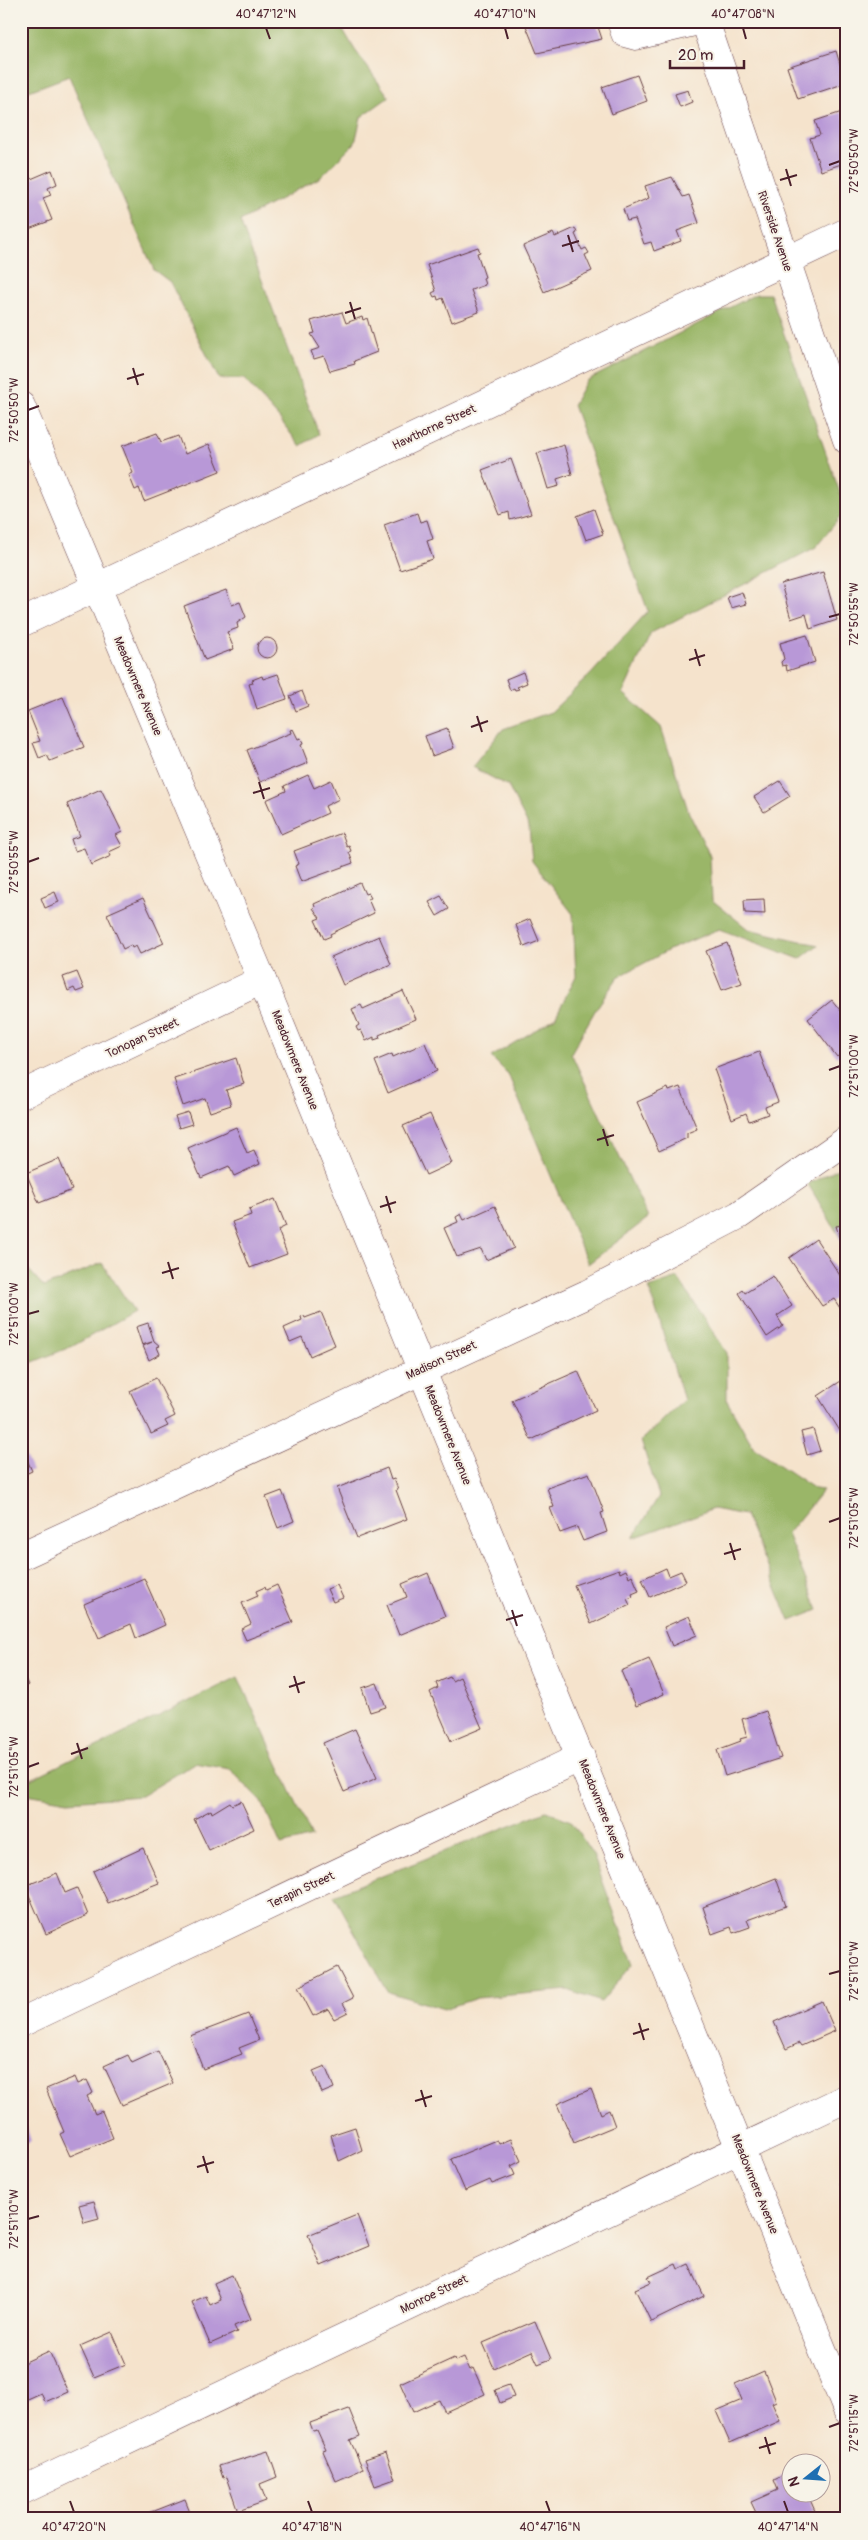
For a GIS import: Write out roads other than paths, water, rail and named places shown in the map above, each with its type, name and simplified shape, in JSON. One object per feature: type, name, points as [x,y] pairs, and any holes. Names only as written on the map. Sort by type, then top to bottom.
[{"type":"street","points":[[622,21],[625,33],[636,36],[699,21]]},
{"type":"street","name":"Riverside Avenue","points":[[704,21],[847,440]]},
{"type":"street","name":"Hawthorne Street","points":[[21,623],[847,232]]},
{"type":"street","name":"Meadowmere Avenue","points":[[21,406],[262,980],[847,2410]]},
{"type":"street","name":"Tonopan Street","points":[[21,1095],[262,980]]},
{"type":"street","name":"Madison Street","points":[[21,1556],[421,1369],[587,1294],[739,1215],[847,1140]]},
{"type":"street","name":"Terapin Street","points":[[21,2023],[581,1757]]},
{"type":"street","name":"Monroe Street","points":[[21,2491],[740,2147],[847,2098]]}]
